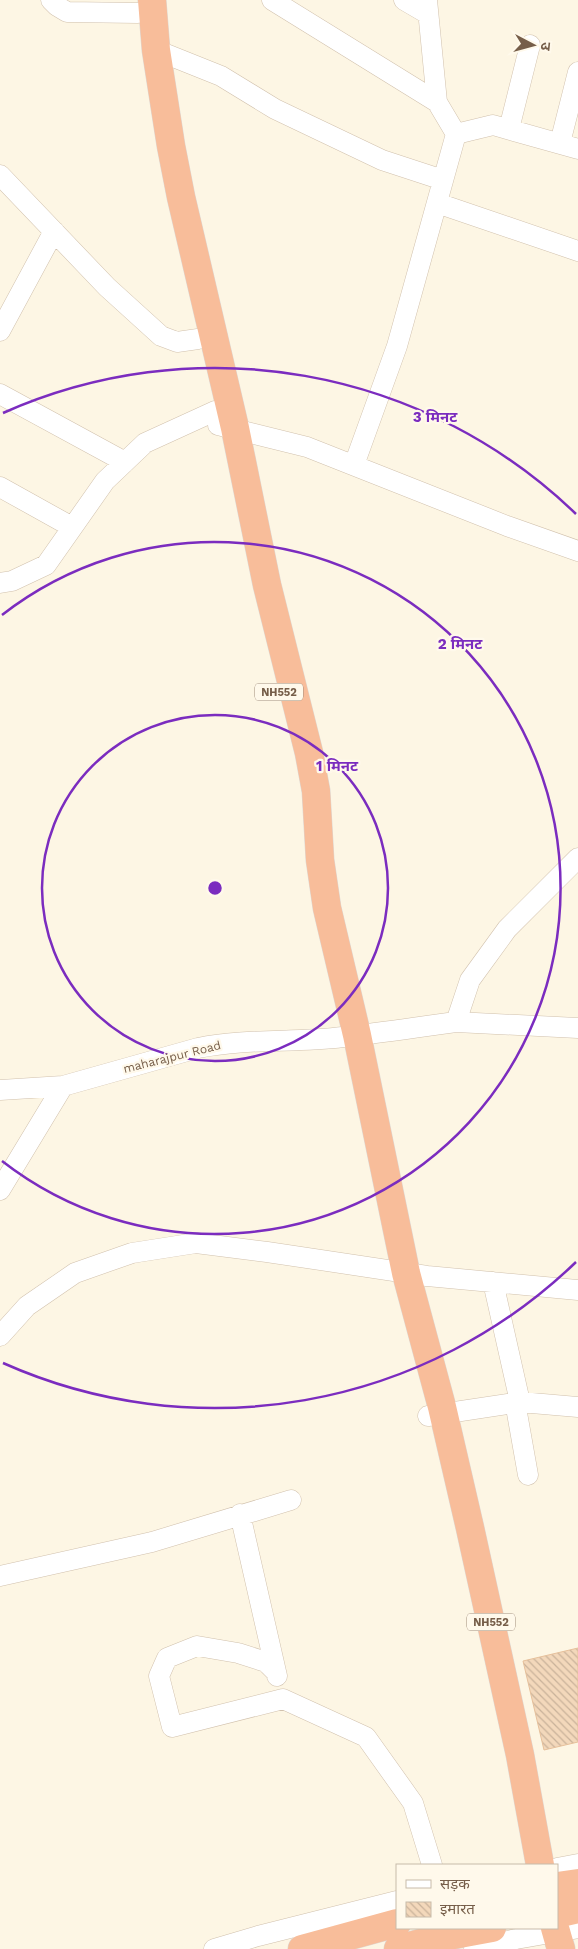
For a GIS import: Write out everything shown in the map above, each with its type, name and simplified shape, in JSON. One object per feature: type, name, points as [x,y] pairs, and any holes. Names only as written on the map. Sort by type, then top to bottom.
[{"type":"highway","name":"NH552","points":[[142,4],[156,50],[171,146],[257,604],[291,740],[301,793],[316,926],[350,1036],[363,1153],[398,1272],[500,1664],[540,1864]]},
{"type":"highway","name":"NH552","points":[[142,4],[155,137],[171,224],[198,339],[223,422]]},
{"type":"highway","name":"NH552","points":[[435,1415],[451,1505],[486,1656],[509,1790],[526,1864]]},
{"type":"highway","points":[[558,1886],[578,1883]]},
{"type":"highway","points":[[554,1933],[578,1909]]},
{"type":"highway","points":[[302,1949],[396,1923]]},
{"type":"highway","points":[[398,1949],[443,1937],[487,1929]]},
{"type":"street","points":[[51,0],[66,12],[142,4]]},
{"type":"street","points":[[272,0],[437,102]]},
{"type":"street","points":[[354,465],[397,346],[456,134],[437,102],[427,7],[404,0]]},
{"type":"street","points":[[509,129],[530,45]]},
{"type":"street","points":[[156,50],[221,76],[275,109],[382,160],[443,180]]},
{"type":"street","points":[[456,134],[493,125],[569,146],[578,72]]},
{"type":"street","points":[[0,175],[106,287],[161,336],[176,342],[198,339]]},
{"type":"street","points":[[437,203],[578,251]]},
{"type":"street","points":[[0,330],[54,231]]},
{"type":"street","points":[[0,394],[125,462]]},
{"type":"street","points":[[0,583],[12,581],[46,565],[104,481],[145,444],[223,422],[307,446],[507,526],[578,551]]},
{"type":"street","points":[[0,487],[72,527]]},
{"type":"street","points":[[456,1022],[470,980],[507,929],[578,858]]},
{"type":"street","name":"maharajpur Road","points":[[0,1090],[63,1086],[179,1053],[220,1044],[350,1036],[456,1022],[578,1028]]},
{"type":"street","points":[[0,1190],[63,1086]]},
{"type":"street","points":[[0,1336],[27,1306],[75,1273],[132,1253],[196,1243],[398,1272],[578,1290]]},
{"type":"street","points":[[493,1282],[520,1402],[517,1413],[528,1475]]},
{"type":"street","points":[[435,1415],[520,1402],[578,1407]]},
{"type":"street","points":[[0,1576],[152,1542],[291,1500]]},
{"type":"street","points":[[240,1514],[283,1699]]},
{"type":"street","points":[[276,1672],[266,1662],[238,1653],[197,1646],[167,1658],[159,1676],[172,1727],[283,1699],[366,1737],[413,1803],[432,1864]]},
{"type":"street","points":[[558,1868],[578,1864]]},
{"type":"street","points":[[214,1949],[396,1901]]},
{"type":"street","points":[[474,1949],[516,1939],[554,1933]]},
{"type":"building","points":[[578,1648],[578,1742],[544,1750],[523,1661]]}]
